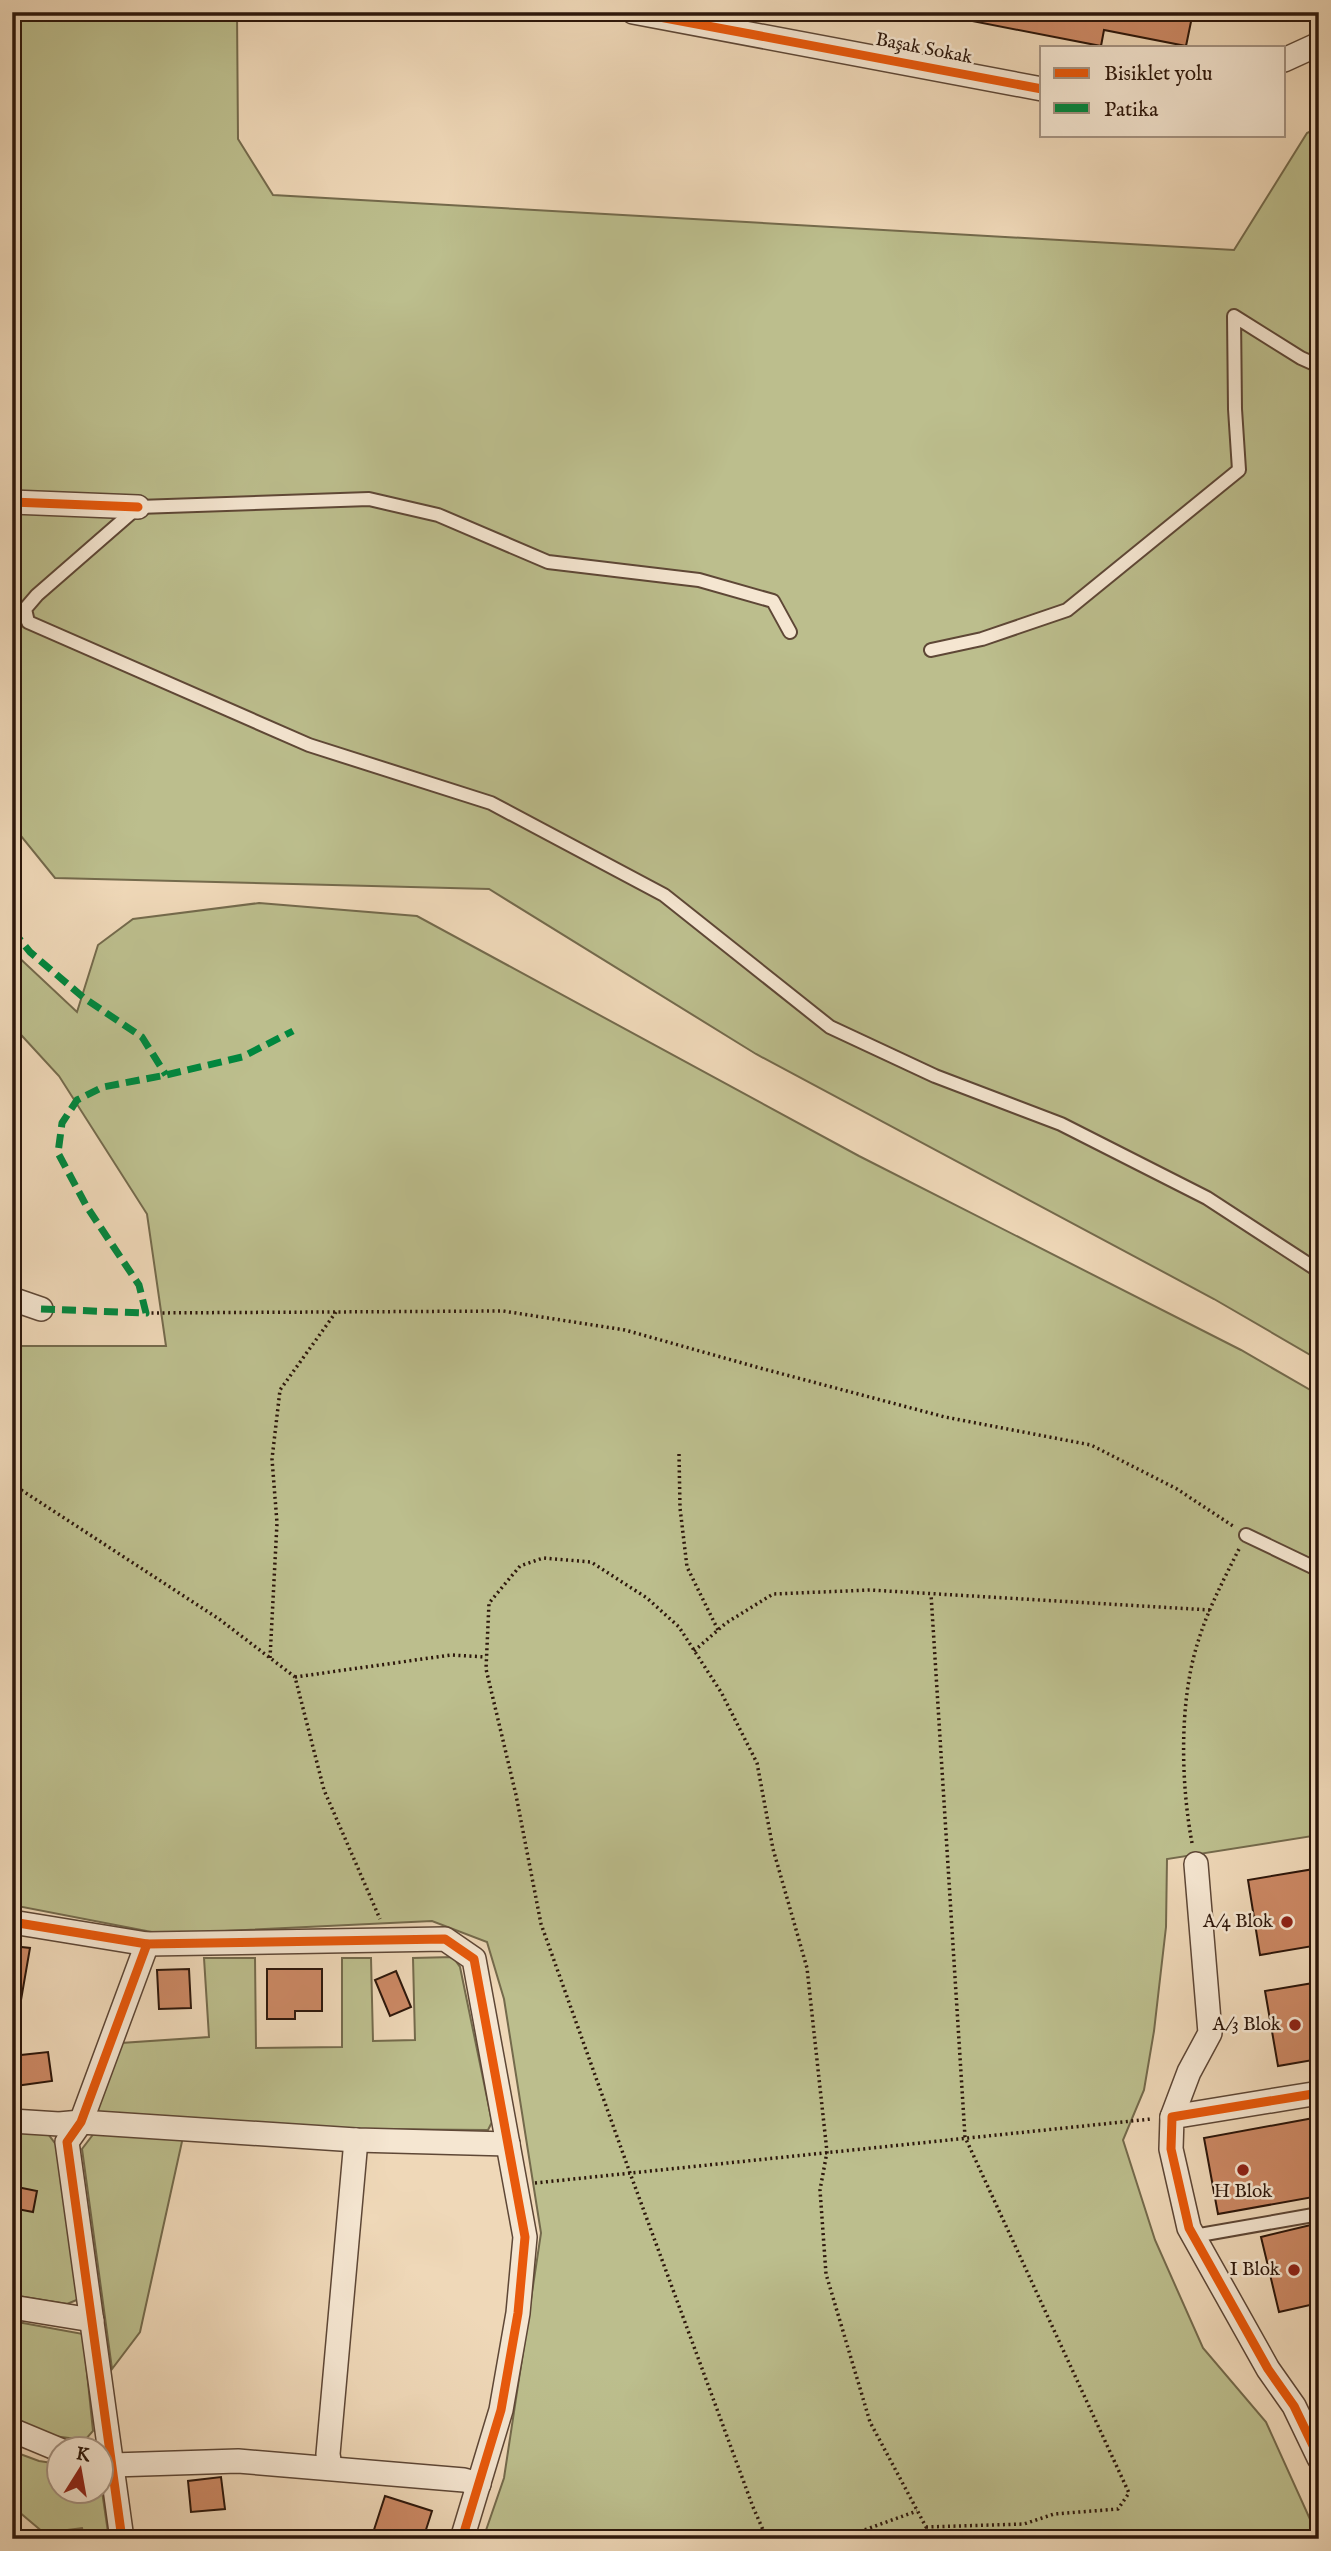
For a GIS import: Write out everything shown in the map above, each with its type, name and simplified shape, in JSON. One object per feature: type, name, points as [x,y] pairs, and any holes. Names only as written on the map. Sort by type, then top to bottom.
[{"type":"street","name":"Başak Sokak","points":[[633,12],[1040,89]]},
{"type":"street","points":[[1286,59],[1319,44]]},
{"type":"street","points":[[12,502],[138,506]]},
{"type":"street","points":[[12,1299],[41,1309]]},
{"type":"street","points":[[1196,1864],[1210,2033],[1189,2072],[1172,2117],[1171,2149],[1189,2228],[1261,2358],[1294,2406],[1319,2458]]},
{"type":"street","points":[[12,1922],[147,1944],[445,1939],[474,1959],[525,2237],[518,2312],[500,2410],[462,2539]]},
{"type":"street","points":[[104,2436],[92,2320],[67,2142],[81,2122],[147,1944]]},
{"type":"street","points":[[1172,2117],[1319,2093]]},
{"type":"street","points":[[12,2121],[59,2124],[81,2122],[356,2140],[508,2144]]},
{"type":"street","points":[[330,2467],[328,2454],[356,2140]]},
{"type":"street","points":[[12,2307],[92,2320]]},
{"type":"street","points":[[1294,2406],[1319,2430]]},
{"type":"street","points":[[12,2431],[46,2444]]},
{"type":"street","points":[[116,2464],[238,2461],[330,2467],[464,2480],[479,2484]]},
{"type":"street","points":[[115,2506],[122,2539]]},
{"type":"lane","points":[[932,650],[982,639],[1067,610],[1239,471],[1234,316],[1301,358],[1319,366]]},
{"type":"lane","points":[[790,632],[773,601],[699,580],[548,562],[438,515],[369,499],[138,506],[37,595],[25,610],[28,622],[309,745],[491,803],[664,895],[830,1027],[935,1076],[1061,1124],[1207,1198],[1319,1271]]},
{"type":"lane","points":[[1246,1535],[1319,1570]]},
{"type":"lane","points":[[1194,2235],[1319,2214]]},
{"type":"path","points":[[146,1313],[503,1311],[625,1330],[945,1416],[1091,1445],[1177,1489],[1246,1535],[1210,1610],[1196,1647],[1185,1700],[1185,1802],[1196,1864]]},
{"type":"path","points":[[270,1658],[277,1523],[272,1459],[280,1390],[336,1312]]},
{"type":"path","points":[[679,1454],[680,1508],[687,1567],[718,1630]]},
{"type":"path","points":[[12,1484],[219,1619],[295,1677],[324,1790],[390,1940]]},
{"type":"path","points":[[767,2539],[752,2507],[629,2173],[541,1924],[516,1795],[486,1669],[486,1657],[489,1603],[520,1566],[543,1558],[591,1562],[647,1598],[679,1627],[720,1692],[757,1763],[773,1849],[807,1968],[827,2152],[820,2190],[826,2274],[870,2422],[926,2527],[936,2539]]},
{"type":"path","points":[[694,1651],[718,1630],[772,1594],[870,1590],[1210,1610]]},
{"type":"path","points":[[926,2527],[1024,2524],[1054,2514],[1118,2509],[1129,2493],[965,2137],[931,1594]]},
{"type":"path","points":[[295,1677],[451,1655],[486,1657]]},
{"type":"path","points":[[516,2185],[1172,2117]]},
{"type":"path","points":[[839,2539],[917,2511]]},
{"type":"green space","points":[[12,12],[237,12],[238,139],[273,195],[1234,250],[1307,133],[1319,127],[1319,1360],[1214,1299],[756,1054],[489,889],[55,878],[12,825]]},
{"type":"green space","points":[[259,903],[417,916],[859,1156],[1241,1350],[1319,1395],[1319,1835],[1167,1859],[1166,1927],[1154,2031],[1144,2090],[1123,2140],[1155,2240],[1203,2348],[1266,2422],[1319,2539],[483,2539],[504,2478],[541,2233],[504,1999],[487,1942],[432,1921],[162,1934],[12,1905],[12,1346],[166,1346],[147,1214],[59,1076],[12,1025],[12,951],[77,1012],[98,945],[133,919]]},
{"type":"green space","points":[[453,1957],[460,1967],[492,2122],[488,2130],[361,2129],[95,2115],[121,2043],[209,2037],[204,1958],[255,1958],[256,2048],[342,2047],[342,1958],[371,1958],[373,2041],[415,2040],[413,1958]]},
{"type":"green space","points":[[12,2127],[45,2130],[57,2146],[79,2299],[67,2304],[12,2295]]},
{"type":"green space","points":[[95,2132],[183,2137],[140,2332],[112,2369],[82,2149]]},
{"type":"green space","points":[[12,2321],[83,2334],[93,2431],[89,2436],[45,2435],[12,2420]]},
{"type":"green space","points":[[12,2451],[46,2462],[46,2506],[104,2506],[109,2539],[85,2539],[82,2528],[44,2533],[12,2506]]},
{"type":"building","points":[[968,12],[1193,12],[1186,46],[1104,30],[1101,46],[967,20]]},
{"type":"building","name":"A/4 Blok","points":[[1314,1869],[1319,1899],[1319,1945],[1260,1955],[1248,1880]]},
{"type":"building","points":[[12,1946],[30,1948],[21,2000],[12,2000]]},
{"type":"building","points":[[189,1969],[191,2008],[159,2009],[157,1970]]},
{"type":"building","points":[[267,1969],[322,1969],[322,2011],[295,2011],[295,2019],[267,2019]]},
{"type":"building","points":[[396,1971],[411,2007],[390,2016],[375,1980]]},
{"type":"building","name":"A/3 Blok","points":[[1319,1982],[1319,2059],[1278,2066],[1265,1991]]},
{"type":"building","points":[[48,2052],[52,2081],[15,2086],[12,2056]]},
{"type":"building","points":[[1319,2117],[1319,2196],[1218,2214],[1204,2138]]},
{"type":"building","points":[[12,2186],[37,2191],[33,2212],[12,2208]]},
{"type":"building","name":"I Blok","points":[[1319,2223],[1319,2303],[1279,2312],[1261,2237]]},
{"type":"building","points":[[221,2477],[225,2509],[191,2512],[188,2481]]},
{"type":"building","points":[[385,2496],[432,2511],[423,2539],[371,2539]]},
{"type":"marked path","points":[[12,930],[30,952],[84,998],[142,1037],[166,1075]]},
{"type":"marked path","points":[[41,1309],[146,1313],[139,1285],[87,1207],[58,1153],[62,1123],[77,1100],[103,1087],[242,1057],[293,1031]]},
{"type":"cycle path","points":[[633,12],[1040,89]]},
{"type":"cycle path","points":[[12,502],[138,507]]},
{"type":"cycle path","points":[[12,1922],[147,1944],[445,1939],[474,1959],[525,2237],[518,2313],[501,2410],[462,2539]]},
{"type":"cycle path","points":[[122,2539],[67,2142],[81,2122],[147,1944]]},
{"type":"cycle path","points":[[1319,2093],[1172,2117],[1171,2149],[1189,2228],[1268,2369],[1294,2406],[1319,2458]]},
{"type":"place","name":"A/4 Blok","points":[[1287,1922]]},
{"type":"place","name":"A/3 Blok","points":[[1295,2025]]},
{"type":"place","name":"H Blok","points":[[1243,2170]]},
{"type":"place","name":"I Blok","points":[[1294,2270]]}]
